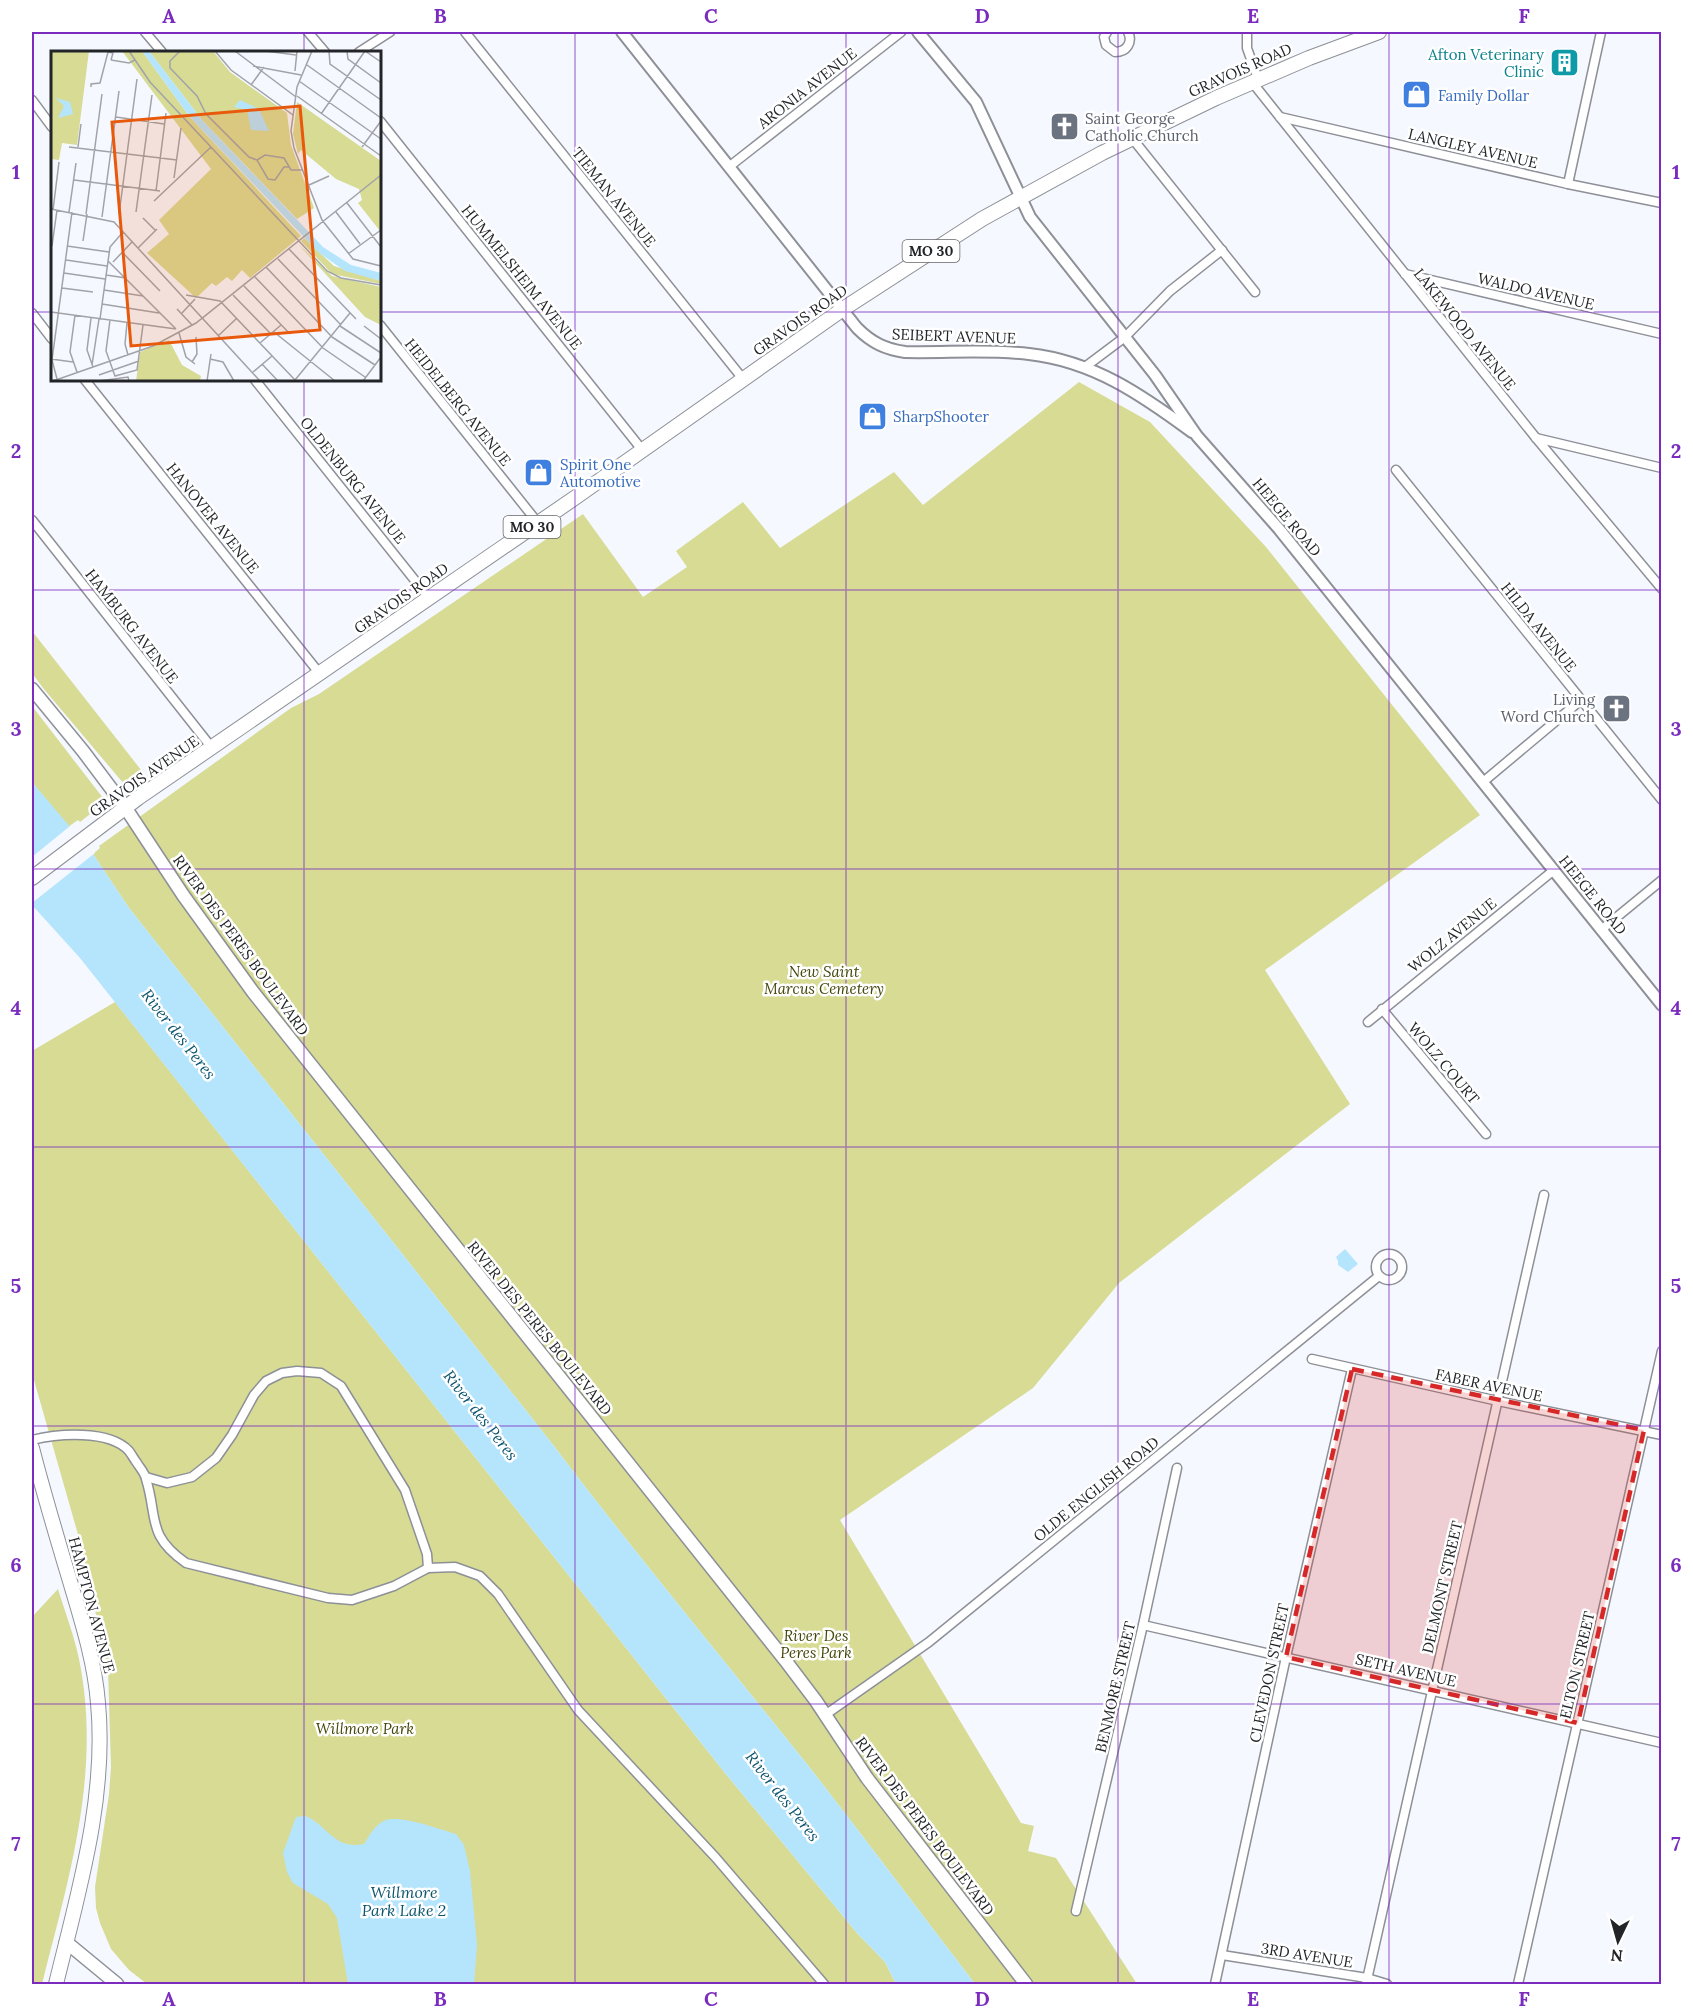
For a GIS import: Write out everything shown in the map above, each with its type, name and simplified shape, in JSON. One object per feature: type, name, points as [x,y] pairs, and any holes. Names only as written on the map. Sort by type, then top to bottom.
[{"type":"main road","name":"GRAVOIS ROAD","points":[[277,703],[643,451],[843,309],[934,249],[1021,196],[1132,138],[1255,81],[1379,32]]},
{"type":"main road","name":"RIVER DES PERES BOULEVARD","points":[[32,689],[125,807],[194,911],[253,992],[779,1651],[879,1794],[1026,1984]]},
{"type":"main road","name":"GRAVOIS AVENUE","points":[[32,878],[125,807],[277,703]]},
{"type":"main road","name":"HAMPTON AVENUE","points":[[32,1448],[87,1641],[98,1701],[100,1746],[96,1798],[56,1984]]},
{"type":"main road","points":[[66,1942],[117,1984]]},
{"type":"street","points":[[145,32],[161,51]]},
{"type":"street","points":[[308,32],[324,51]]},
{"type":"street","points":[[361,51],[390,32]]},
{"type":"street","name":"TIEMAN AVENUE","points":[[465,32],[743,379]]},
{"type":"street","name":"SEIBERT AVENUE","points":[[622,32],[857,328],[874,343],[891,350],[1029,354],[1085,367],[1137,393],[1197,436]]},
{"type":"street","name":"ARONIA AVENUE","points":[[730,166],[901,32]]},
{"type":"street","name":"HEEGE ROAD","points":[[918,32],[976,102],[1030,217],[1168,393],[1197,436],[1279,529],[1662,1005]]},
{"type":"street","points":[[1105,32],[1104,41],[1108,48],[1120,52],[1130,44],[1128,32]]},
{"type":"street","name":"LAKEWOOD AVENUE","points":[[1246,32],[1247,48],[1255,81],[1279,117],[1536,438],[1662,589]]},
{"type":"street","points":[[1568,184],[1601,32]]},
{"type":"street","points":[[32,100],[51,126]]},
{"type":"street","name":"LANGLEY AVENUE","points":[[1279,117],[1568,184],[1662,203]]},
{"type":"street","name":"HUMMELSHEIM AVENUE","points":[[381,122],[643,451]]},
{"type":"street","points":[[1132,138],[1255,292]]},
{"type":"street","points":[[1085,367],[1125,337],[1170,291],[1222,250]]},
{"type":"street","name":"WALDO AVENUE","points":[[1405,274],[1662,334]]},
{"type":"street","points":[[32,313],[51,338]]},
{"type":"street","name":"HEIDELBERG AVENUE","points":[[381,326],[538,523]]},
{"type":"street","name":"HANOVER AVENUE","points":[[86,381],[320,674]]},
{"type":"street","name":"OLDENBURG AVENUE","points":[[256,381],[429,598]]},
{"type":"street","points":[[1536,438],[1662,468]]},
{"type":"street","name":"HILDA AVENUE","points":[[1396,470],[1662,800]]},
{"type":"street","name":"HAMBURG AVENUE","points":[[32,520],[212,748]]},
{"type":"street","points":[[1483,782],[1581,700]]},
{"type":"street","name":"WOLZ AVENUE","points":[[1368,1022],[1554,870]]},
{"type":"street","points":[[1601,930],[1662,880]]},
{"type":"street","name":"WOLZ COURT","points":[[1382,1009],[1486,1134]]},
{"type":"street","name":"DELMONT STREET","points":[[1366,1981],[1544,1195]]},
{"type":"street","name":"OLDE ENGLISH ROAD","points":[[825,1715],[929,1642],[1378,1276]]},
{"type":"street","name":"ELTON STREET","points":[[1518,1984],[1662,1351]]},
{"type":"street","name":"FABER AVENUE","points":[[1312,1359],[1498,1401],[1662,1434]]},
{"type":"street","name":"CLEVEDON STREET","points":[[1215,1984],[1352,1369]]},
{"type":"street","points":[[146,1477],[167,1483],[192,1477],[216,1458],[232,1435],[254,1395],[266,1382],[282,1373],[297,1371],[321,1373],[341,1386],[405,1490],[427,1554],[428,1568]]},
{"type":"street","points":[[32,1440],[83,1434],[106,1439],[128,1450],[146,1477],[155,1526],[164,1543],[186,1563],[328,1598],[352,1600],[394,1586],[428,1568],[455,1567],[480,1576],[498,1594],[578,1710],[716,1858],[824,1984]]},
{"type":"street","name":"BENMORE STREET","points":[[1077,1911],[1177,1468]]},
{"type":"street","name":"SETH AVENUE","points":[[1143,1625],[1662,1743]]},
{"type":"street","name":"3RD AVENUE","points":[[1222,1955],[1387,1984]]},
{"type":"highlighted area","points":[[1352,1369],[1644,1430],[1578,1723],[1286,1657]]},
{"type":"green space","name":"New Saint Marcus Cemetery","points":[[1079,382],[1150,422],[1266,547],[1480,815],[1265,970],[1350,1104],[1119,1283],[1033,1388],[840,1520],[1021,1823],[1034,1826],[1028,1851],[1056,1858],[1137,1984],[975,1984],[810,1768],[614,1524],[129,908],[93,854],[100,848],[99,846],[291,708],[319,694],[583,514],[643,597],[687,567],[676,551],[743,502],[780,548],[894,472],[923,505]]},
{"type":"green space","points":[[32,631],[145,775],[132,784],[124,784],[43,688],[32,673]]},
{"type":"green space","points":[[32,706],[103,798],[99,807],[80,822],[78,820],[68,827],[32,782]]},
{"type":"green space","name":"Willmore Park","points":[[115,1002],[725,1773],[857,1933],[885,1962],[896,1984],[147,1984],[129,1970],[111,1949],[96,1908],[95,1887],[111,1767],[108,1669],[79,1538],[32,1373],[32,1051]]},
{"type":"green space","points":[[58,1589],[77,1650],[85,1701],[87,1742],[85,1783],[72,1864],[42,1984],[32,1984],[32,1617]]},
{"type":"water","name":"River des Peres","points":[[32,782],[93,854],[129,908],[614,1524],[810,1768],[975,1984],[896,1984],[885,1962],[857,1933],[725,1773],[80,958],[32,905]]},
{"type":"water","points":[[1345,1249],[1358,1264],[1348,1272],[1338,1265],[1336,1257]]},
{"type":"water","name":"Willmore Park Lake 2","points":[[305,1816],[345,1844],[364,1844],[379,1824],[393,1819],[421,1823],[456,1834],[464,1845],[470,1871],[477,1945],[474,1984],[348,1984],[337,1918],[328,1904],[293,1883],[287,1872],[283,1853],[296,1817]]},
{"type":"pier","points":[[70,826],[95,853],[32,903],[32,857]]},
{"type":"place","name":"Afton Veterinary Clinic","points":[[1565,63]]},
{"type":"place","name":"Family Dollar","points":[[1417,95]]},
{"type":"place","name":"Saint George Catholic Church","points":[[1064,127]]},
{"type":"place","name":"SharpShooter","points":[[872,416]]},
{"type":"place","name":"Spirit One Automotive","points":[[539,473]]},
{"type":"place","name":"Living Word Church","points":[[1616,708]]},
{"type":"park label","name":"River Des Peres Park","points":[[816,1644]]}]
